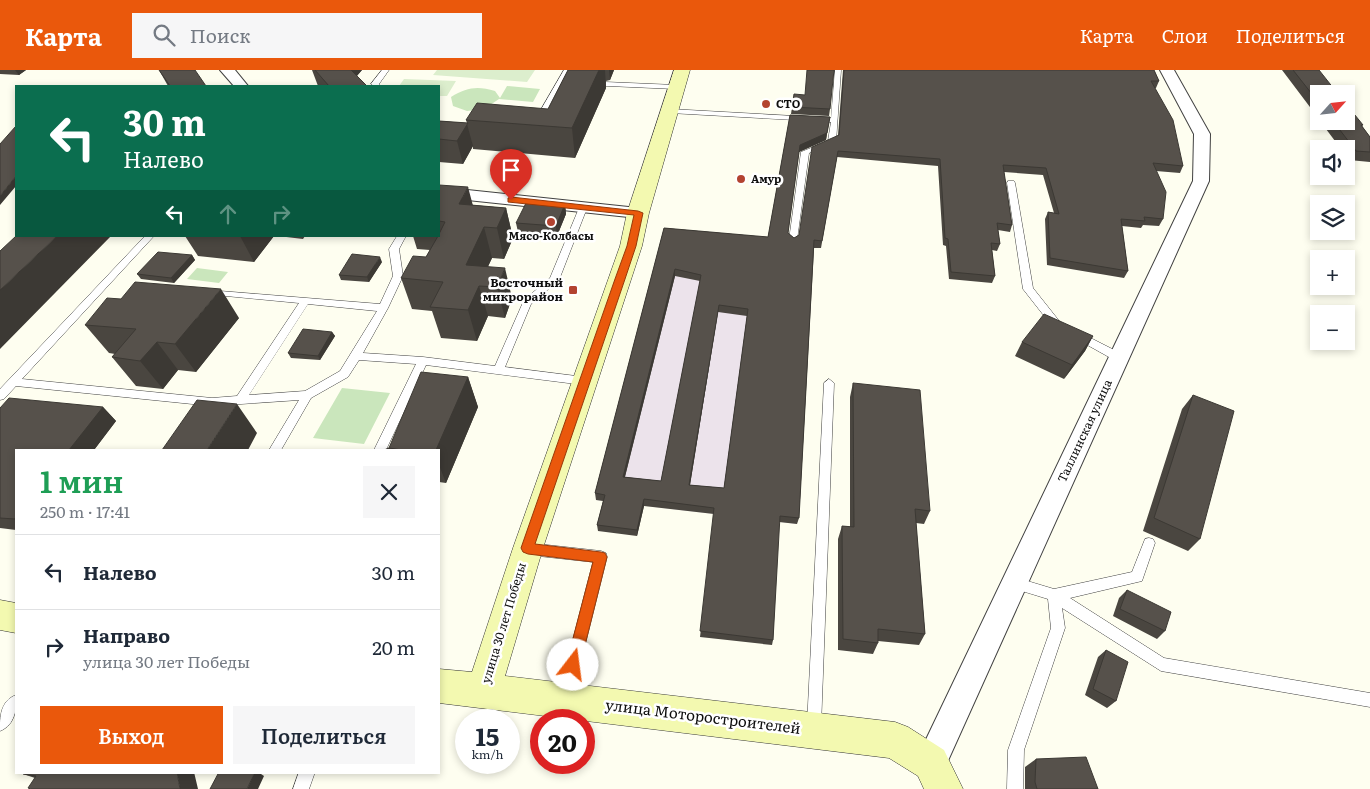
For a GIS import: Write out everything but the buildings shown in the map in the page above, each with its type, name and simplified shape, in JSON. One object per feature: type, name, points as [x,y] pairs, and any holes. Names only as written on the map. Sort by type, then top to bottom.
[{"type":"street","points":[[227,70],[240,85]]},
{"type":"street","name":"улица 30 лет Победы","points":[[483,691],[528,548],[631,246],[638,213],[682,70]]},
{"type":"street","name":"Таллинская улица","points":[[938,776],[1014,582],[1120,358],[1201,180],[1202,134],[1167,70]]},
{"type":"street","points":[[440,192],[638,213]]},
{"type":"street","points":[[0,615],[15,618]]},
{"type":"street","name":"улица Моторостроителей","points":[[440,686],[895,740],[938,776]]},
{"type":"lane","points":[[376,85],[375,84],[386,70]]},
{"type":"lane","points":[[535,127],[567,70]]},
{"type":"lane","points":[[793,240],[805,152],[832,142],[838,70]]},
{"type":"lane","points":[[562,81],[571,82]]},
{"type":"lane","points":[[608,84],[676,87]]},
{"type":"lane","points":[[670,111],[835,120]]},
{"type":"lane","points":[[1011,183],[1028,289],[1056,324],[1120,358]]},
{"type":"lane","points":[[498,371],[527,302],[554,280],[583,208]]},
{"type":"lane","points":[[1,393],[149,237]]},
{"type":"lane","points":[[13,382],[212,402],[307,396],[344,374],[356,356],[383,308],[398,276],[394,250],[401,237]]},
{"type":"lane","points":[[214,306],[223,293],[383,308]]},
{"type":"lane","points":[[241,399],[305,301]]},
{"type":"lane","points":[[356,356],[424,361],[584,381]]},
{"type":"lane","points":[[380,449],[424,361]]},
{"type":"lane","points":[[814,730],[828,383]]},
{"type":"lane","points":[[276,449],[307,396]]},
{"type":"lane","points":[[1054,595],[1137,577],[1149,543]]},
{"type":"lane","points":[[528,548],[601,557],[564,701]]},
{"type":"lane","points":[[1014,582],[1054,595],[1161,664],[1370,700]]},
{"type":"lane","points":[[1015,789],[1016,750],[1058,628],[1054,595]]},
{"type":"lane","points":[[0,724],[15,703]]},
{"type":"lane","points":[[301,789],[306,774]]},
{"type":"shaded area","points":[[664,235],[813,248],[797,524],[596,500]]},
{"type":"green space","points":[[437,70],[535,70],[527,82],[433,75]]},
{"type":"green space","points":[[404,79],[456,81],[447,96],[440,96],[440,85],[400,85]]},
{"type":"green space","points":[[507,86],[540,89],[533,102],[499,99],[484,109],[467,111],[453,106],[451,97],[462,91],[473,88],[489,89],[495,91],[500,98]]},
{"type":"green space","points":[[197,268],[228,272],[219,283],[187,279]]},
{"type":"green space","points":[[342,388],[390,393],[364,444],[313,438]]},
{"type":"place","name":"СТО","points":[[766,104]]},
{"type":"place","name":"Амур","points":[[741,179]]},
{"type":"place","name":"Мясо-Колбасы","points":[[551,222]]},
{"type":"place","name":"Восточный микрорайон","points":[[573,290]]},
{"type":"route","points":[[511,200],[638,213],[631,246],[528,548],[601,557],[573,665]]}]
